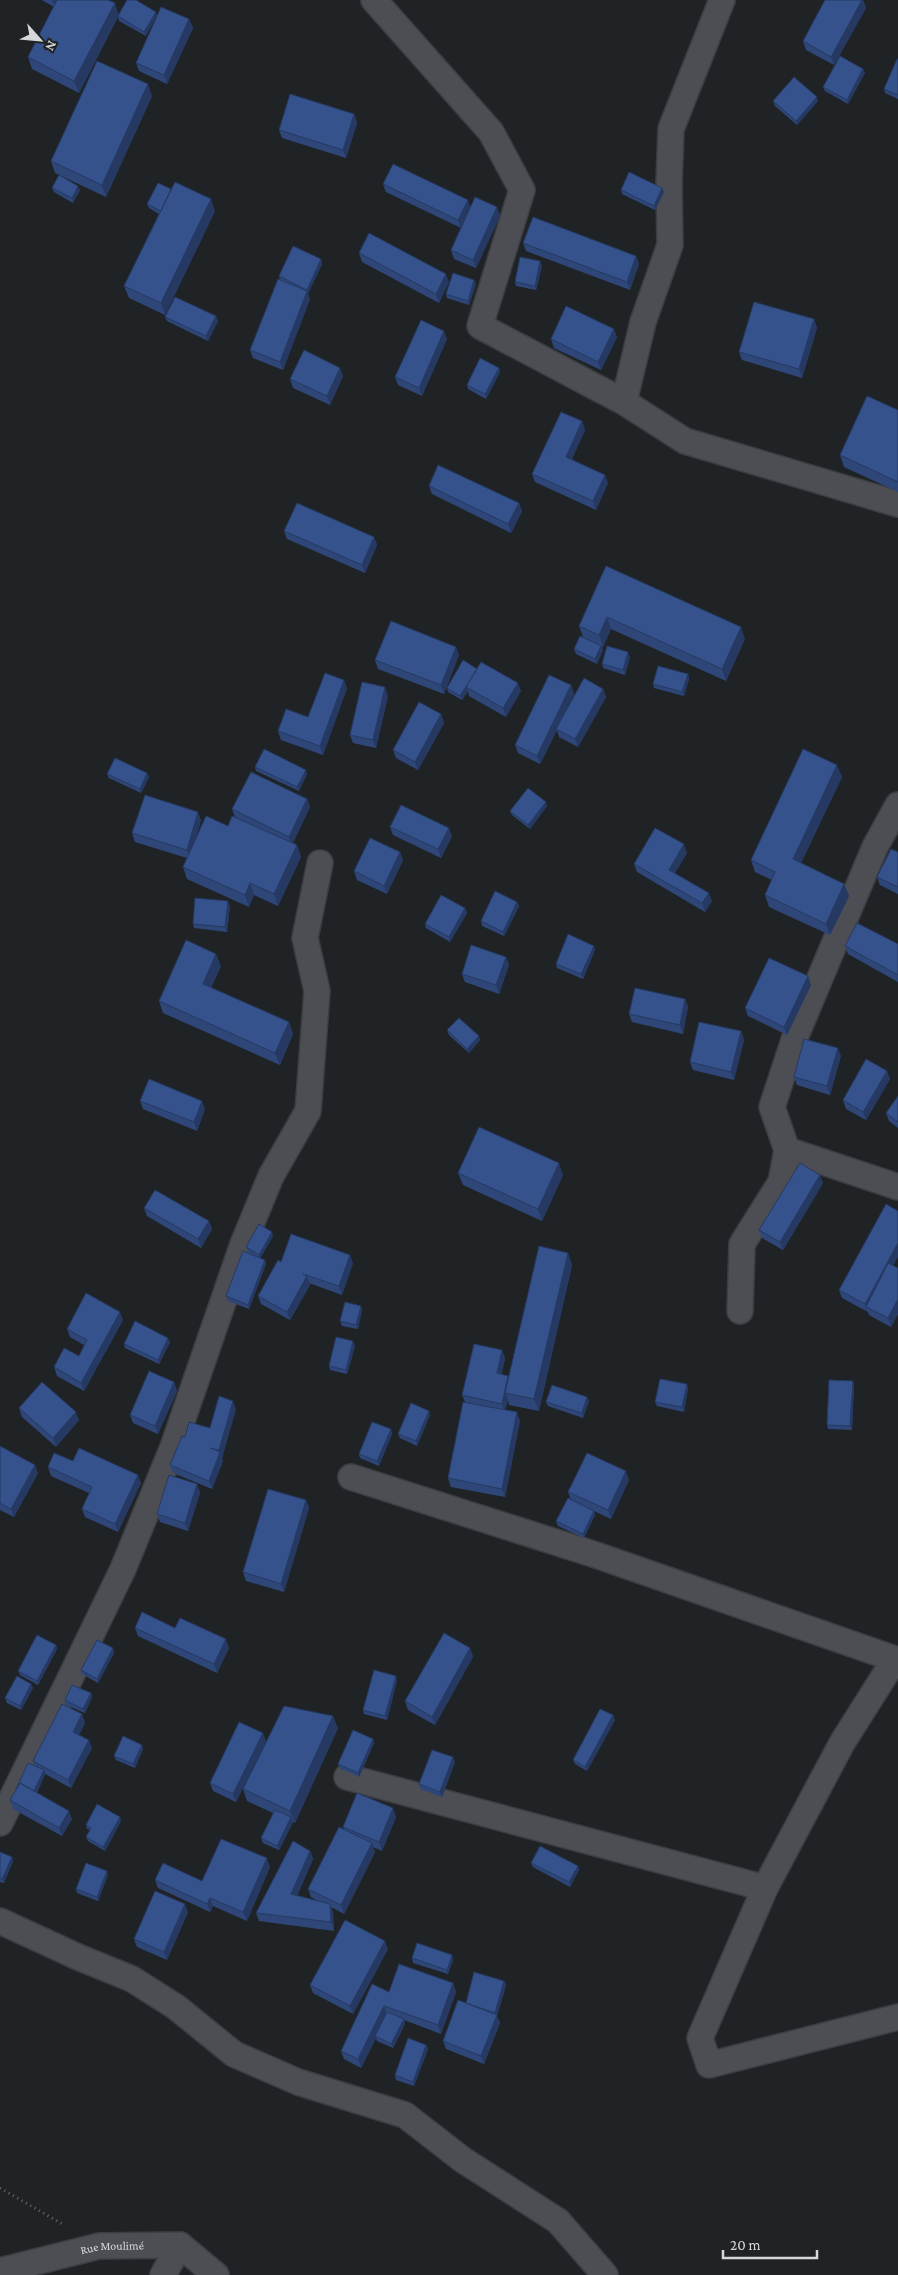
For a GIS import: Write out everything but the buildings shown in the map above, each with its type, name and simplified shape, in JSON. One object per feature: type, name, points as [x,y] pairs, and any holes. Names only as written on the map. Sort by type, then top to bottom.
[{"type":"street","points":[[374,0],[491,132],[522,190],[480,326],[624,402],[685,441],[898,504]]},
{"type":"street","points":[[624,402],[643,322],[670,245],[668,184],[671,129],[722,0]]},
{"type":"street","points":[[740,1311],[742,1244],[781,1182],[787,1150],[772,1107],[798,1030],[875,848],[898,805]]},
{"type":"street","points":[[0,1823],[123,1569],[173,1447],[243,1244],[271,1176],[308,1111],[317,991],[305,938],[320,862]]},
{"type":"street","points":[[787,1150],[898,1187]]},
{"type":"street","points":[[351,1477],[593,1554],[896,1660],[842,1743],[765,1888],[700,2038],[709,2065],[898,2017]]},
{"type":"street","points":[[347,1778],[765,1888]]},
{"type":"street","points":[[0,1921],[78,1957],[132,1979],[176,2007],[234,2054],[298,2082],[405,2115],[463,2160],[558,2221],[605,2275]]},
{"type":"street","points":[[163,2275],[180,2245],[216,2275]]},
{"type":"street","name":"Rue Moulimé","points":[[0,2271],[99,2246],[180,2245]]},
{"type":"path","points":[[0,2188],[99,2246]]}]
